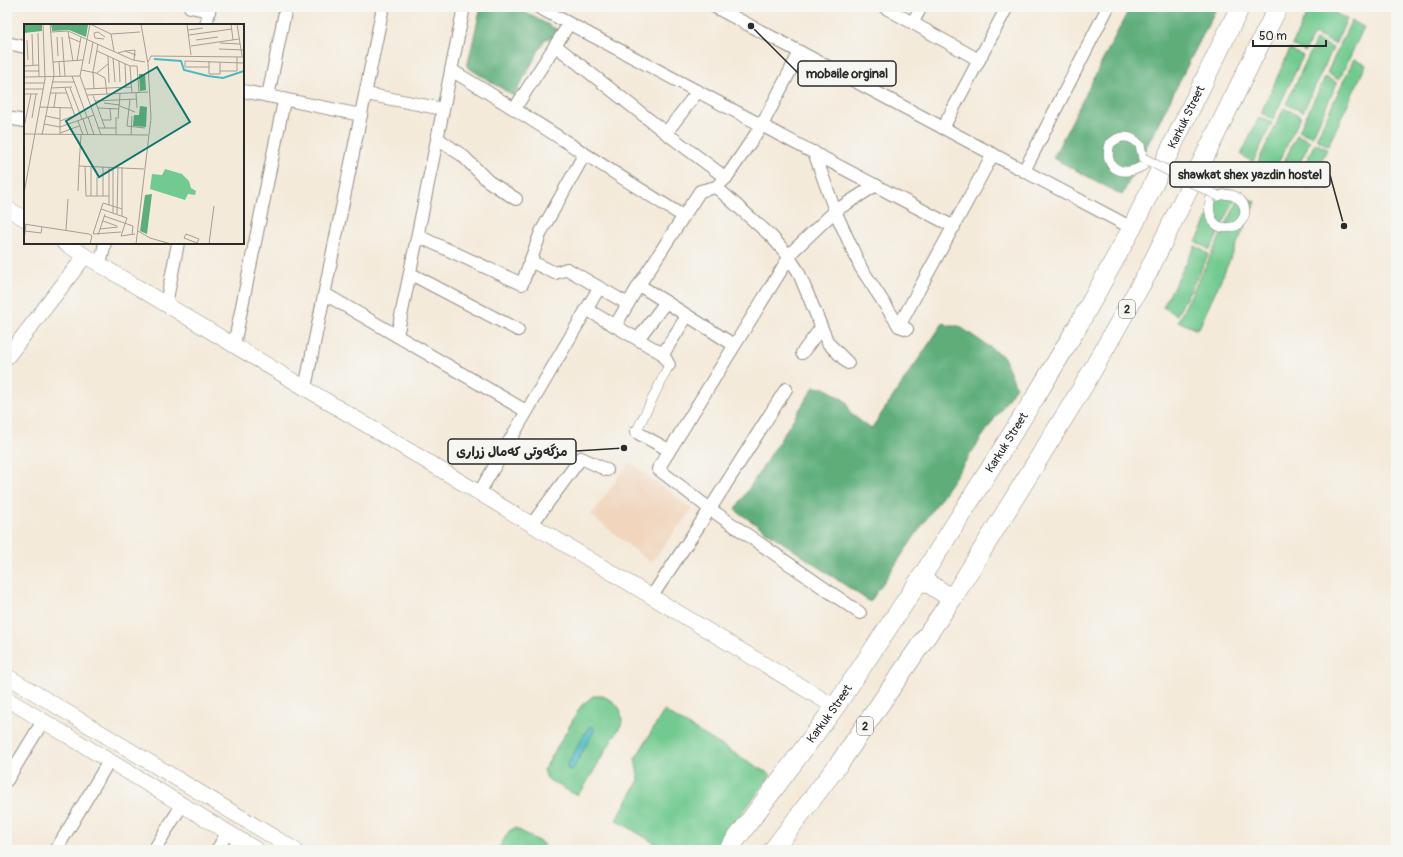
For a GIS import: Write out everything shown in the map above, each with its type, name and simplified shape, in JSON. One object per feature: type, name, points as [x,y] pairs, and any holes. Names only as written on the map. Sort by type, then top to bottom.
[{"type":"highway","name":"Karkuk Street","points":[[728,850],[835,707],[921,578],[1056,363],[1132,228],[1240,7]]},
{"type":"highway","name":"2","points":[[773,850],[841,761],[952,599],[1084,386],[1148,272],[1278,7]]},
{"type":"highway","points":[[921,578],[952,599]]},
{"type":"street","points":[[190,7],[210,9],[206,24]]},
{"type":"street","points":[[268,96],[286,7]]},
{"type":"street","points":[[305,388],[383,7]]},
{"type":"street","points":[[397,336],[411,274],[464,7]]},
{"type":"street","points":[[538,7],[954,227]]},
{"type":"street","points":[[715,7],[1132,228]]},
{"type":"street","points":[[884,7],[979,60]]},
{"type":"street","points":[[913,22],[921,7]]},
{"type":"street","points":[[943,128],[1007,7]]},
{"type":"street","points":[[1024,171],[1108,7]]},
{"type":"street","points":[[516,108],[569,24]]},
{"type":"street","points":[[7,43],[24,47]]},
{"type":"street","points":[[556,46],[666,134],[726,178]]},
{"type":"street","points":[[615,326],[639,285],[700,191],[716,187],[726,178],[762,125],[800,52]]},
{"type":"street","points":[[451,70],[516,108],[584,155],[683,216]]},
{"type":"street","points":[[244,91],[362,115]]},
{"type":"street","points":[[666,134],[698,91]]},
{"type":"street","points":[[366,94],[443,109]]},
{"type":"street","points":[[234,345],[284,100]]},
{"type":"street","points":[[7,118],[24,121]]},
{"type":"street","points":[[1144,165],[1137,170],[1125,172],[1114,167],[1108,156],[1110,144],[1114,140],[1123,136],[1136,140],[1143,151],[1143,158],[1218,196],[1224,193],[1231,194],[1242,202],[1245,208],[1244,217],[1236,226],[1224,228],[1213,222],[1208,211],[1211,196]]},
{"type":"street","points":[[437,138],[463,156],[488,181],[516,199]]},
{"type":"street","points":[[814,152],[835,211],[861,268],[903,327],[993,154]]},
{"type":"street","points":[[418,236],[522,284],[541,232],[584,155]]},
{"type":"street","points":[[860,614],[710,509],[658,468],[789,257],[835,211],[876,185]]},
{"type":"street","points":[[716,187],[772,236],[789,257],[807,291],[828,343],[848,363]]},
{"type":"street","points":[[7,208],[24,218]]},
{"type":"street","points":[[66,244],[835,707]]},
{"type":"street","points":[[100,264],[104,244]]},
{"type":"street","points":[[166,304],[178,244]]},
{"type":"street","points":[[7,357],[85,256]]},
{"type":"street","points":[[530,261],[555,273],[567,269],[628,304]]},
{"type":"street","points":[[411,274],[518,330]]},
{"type":"street","points":[[639,285],[734,345]]},
{"type":"street","points":[[479,492],[599,288]]},
{"type":"street","points":[[325,294],[526,411]]},
{"type":"street","points":[[638,339],[666,302]]},
{"type":"street","points":[[586,310],[663,354],[669,365],[636,432],[669,450]]},
{"type":"street","points":[[663,354],[688,316]]},
{"type":"street","points":[[802,353],[821,328]]},
{"type":"street","points":[[652,596],[710,509],[786,389]]},
{"type":"street","points":[[532,524],[582,458],[607,470]]},
{"type":"street","points":[[7,676],[294,850]]},
{"type":"street","points":[[28,712],[38,695]]},
{"type":"street","points":[[7,699],[254,848],[260,830]]},
{"type":"street","points":[[7,780],[43,721]]},
{"type":"street","points":[[56,850],[109,761]]},
{"type":"street","points":[[154,850],[182,805]]},
{"type":"street","points":[[217,850],[228,832]]},
{"type":"shaded area","points":[[630,462],[692,509],[651,563],[591,515]]},
{"type":"green space","points":[[481,7],[515,7],[558,30],[553,38],[545,39],[514,96],[467,67]]},
{"type":"green space","points":[[1130,7],[1217,7],[1122,195],[1053,158]]},
{"type":"green space","points":[[1310,7],[1323,7],[1347,19],[1335,44],[1314,34],[1305,52],[1292,45]]},
{"type":"green space","points":[[1351,21],[1364,27],[1339,80],[1327,73]]},
{"type":"green space","points":[[1316,40],[1333,48],[1303,112],[1286,104]]},
{"type":"green space","points":[[1290,49],[1303,56],[1273,119],[1261,113]]},
{"type":"green space","points":[[1354,59],[1366,65],[1328,146],[1316,139]]},
{"type":"green space","points":[[1325,77],[1337,83],[1312,137],[1299,131]]},
{"type":"green space","points":[[1284,108],[1301,116],[1273,174],[1256,166]]},
{"type":"green space","points":[[1259,117],[1272,123],[1253,162],[1241,155]]},
{"type":"green space","points":[[1297,135],[1310,141],[1291,182],[1277,176]]},
{"type":"green space","points":[[1315,143],[1327,149],[1308,188],[1295,183]]},
{"type":"green space","points":[[1222,190],[1236,197],[1210,250],[1196,242]]},
{"type":"green space","points":[[1241,195],[1256,202],[1199,328],[1195,329],[1178,321]]},
{"type":"green space","points":[[1195,246],[1209,254],[1177,315],[1163,307]]},
{"type":"green space","points":[[943,323],[949,326],[959,326],[1004,357],[1016,387],[870,602],[735,510],[814,387],[825,388],[847,402],[850,413],[871,429]]},
{"type":"green space","points":[[593,696],[603,696],[614,702],[620,709],[622,720],[621,725],[583,789],[578,794],[574,794],[547,779],[544,770],[581,706]]},
{"type":"green space","points":[[664,711],[771,775],[715,850],[666,850],[616,820],[639,780],[635,759]]},
{"type":"green space","points":[[515,828],[542,843],[546,850],[498,850],[509,831]]},
{"type":"water","points":[[593,726],[594,731],[573,769],[568,770],[567,765],[588,728]]},
{"type":"place","name":"mobaile orginal","points":[[751,26]]},
{"type":"place","name":"shawkat shex yazdin hostel","points":[[1344,226]]},
{"type":"place","name":"مزگەوتی کەمال زراری","points":[[624,448]]}]
